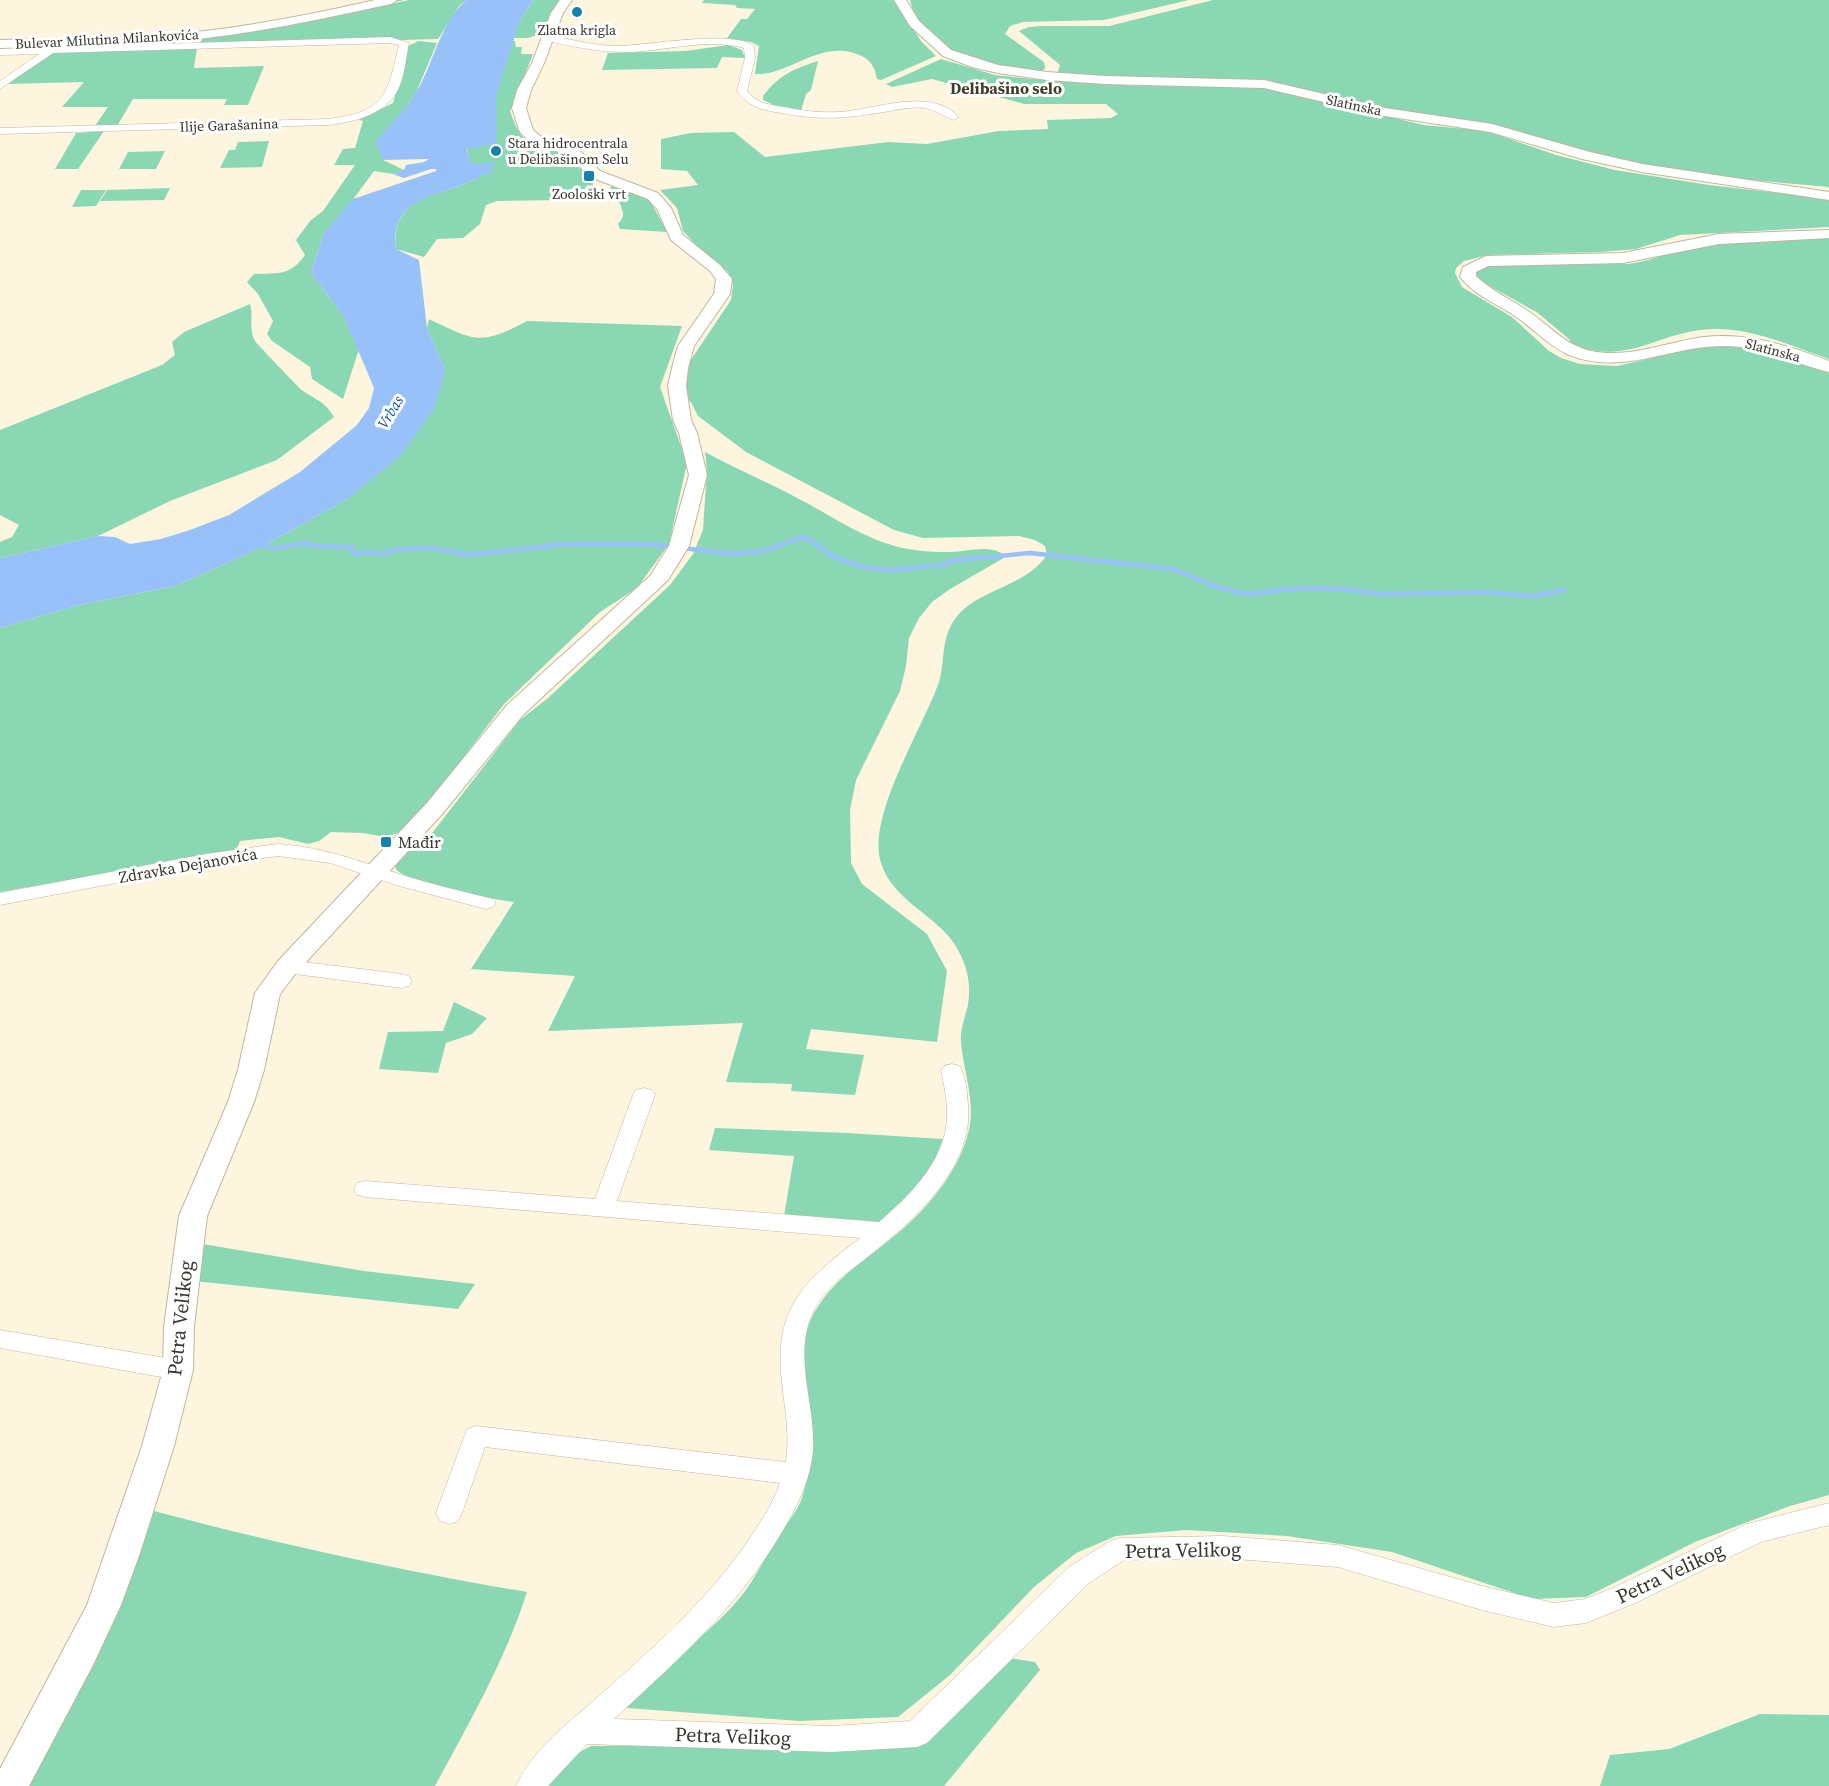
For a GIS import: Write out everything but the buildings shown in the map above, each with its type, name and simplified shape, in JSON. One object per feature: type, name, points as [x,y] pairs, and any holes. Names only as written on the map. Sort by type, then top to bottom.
[{"type":"street","name":"Bulevar Milutina Milankovića","points":[[0,44],[135,40],[205,34],[289,22],[391,0]]},
{"type":"street","points":[[566,0],[557,13],[548,38],[587,46],[629,47],[725,41],[744,44],[751,49],[742,91],[748,99],[764,107],[826,117],[923,104],[940,108],[954,117]]},
{"type":"street","name":"Slatinska","points":[[900,0],[914,23],[947,53],[998,69],[1047,76],[1105,80],[1264,84],[1385,112],[1492,128],[1587,156],[1642,168],[1829,195]]},
{"type":"street","name":"Petra Velikog","points":[[10,1786],[81,1654],[104,1605],[158,1446],[178,1370],[179,1327],[193,1216],[241,1102],[251,1070],[268,993],[288,967],[435,808],[515,710],[658,580],[677,549],[698,475],[681,414],[676,386],[686,346],[722,294],[724,279],[715,268],[676,237],[664,208],[653,196],[594,174],[573,152],[535,140],[527,132],[519,108],[524,90],[548,38]]},
{"type":"street","name":"Ilije Garašanina","points":[[0,131],[328,122],[348,119],[366,113],[380,104],[393,89],[404,43],[398,40],[50,51]]},
{"type":"street","points":[[0,52],[50,51]]},
{"type":"street","points":[[0,86],[50,51]]},
{"type":"street","name":"Slatinska","points":[[1829,234],[1719,239],[1623,258],[1486,261],[1468,270],[1468,277],[1492,296],[1528,318],[1568,349],[1589,356],[1629,358],[1689,344],[1734,340],[1770,346],[1829,367]]},
{"type":"street","name":"Zdravka Dejanovića","points":[[0,899],[206,860],[278,850],[315,854],[486,903]]},
{"type":"street","points":[[288,967],[402,981]]},
{"type":"street","points":[[531,1786],[539,1773],[581,1731],[697,1624],[720,1599],[783,1507],[796,1474],[800,1430],[792,1370],[795,1326],[803,1308],[817,1288],[840,1266],[885,1231],[918,1201],[931,1185],[957,1131],[958,1114],[952,1071]]},
{"type":"street","points":[[603,1208],[644,1095]]},
{"type":"street","points":[[365,1189],[885,1231]]},
{"type":"street","points":[[0,1339],[178,1370]]},
{"type":"street","points":[[449,1513],[476,1436],[796,1474]]},
{"type":"street","name":"Petra Velikog","points":[[581,1731],[832,1739],[917,1734],[1079,1575],[1119,1549],[1223,1547],[1338,1556],[1482,1598],[1554,1615],[1586,1611],[1623,1596],[1756,1532],[1829,1514]]},
{"type":"green space","points":[[404,0],[311,21],[409,0],[466,0],[459,6],[438,39],[107,48],[108,45],[302,21]],"holes":[[[311,21],[283,27],[176,41]]]},
{"type":"green space","points":[[534,0],[559,0],[543,34],[527,38],[513,38],[520,20]]},
{"type":"green space","points":[[704,0],[894,0],[921,41],[936,56],[881,80],[877,79],[873,66],[867,59],[842,51],[831,51],[780,70],[755,74],[759,46],[751,42],[727,38],[741,19],[747,19],[755,9],[702,3]]},
{"type":"green space","points":[[910,0],[1189,0],[1104,20],[1023,22],[1010,26],[1005,34],[1044,62],[1045,68],[1041,73],[982,62],[945,46],[929,34],[917,19]]},
{"type":"green space","points":[[1213,0],[1829,0],[1829,187],[1696,175],[1606,159],[1497,126],[1402,112],[1259,80],[1057,75],[1060,65],[1019,31],[1041,26],[1109,26]]},
{"type":"green space","points":[[419,41],[437,43],[415,95],[398,118],[383,160],[404,170],[393,174],[374,171],[323,235],[311,273],[344,317],[359,349],[343,399],[312,379],[310,367],[272,341],[267,334],[273,321],[258,294],[247,282],[254,274],[289,270],[305,255],[296,240],[311,220],[323,211],[355,165],[334,165],[343,149],[355,148],[363,121],[359,120],[393,103],[408,46]]},
{"type":"green space","points":[[511,41],[515,41],[516,47],[522,47],[521,54],[533,54],[510,111],[519,132],[529,141],[562,152],[569,157],[593,182],[593,196],[564,200],[497,201],[486,205],[480,224],[463,238],[437,239],[424,257],[396,249],[399,221],[413,205],[434,194],[490,173],[472,165],[466,148],[496,144],[496,95]]},
{"type":"green space","points":[[728,45],[742,50],[745,58],[722,57],[717,68],[602,70],[608,53],[686,51]]},
{"type":"green space","points":[[197,48],[194,68],[264,66],[248,105],[224,105],[227,99],[133,99],[117,126],[95,126],[108,107],[62,107],[84,82],[7,84],[55,52]]},
{"type":"green space","points":[[941,59],[995,75],[1031,79],[1139,86],[1262,87],[1424,125],[1486,131],[1556,155],[1615,170],[1709,185],[1829,199],[1829,227],[1680,235],[1636,249],[1488,255],[1464,261],[1456,268],[1455,273],[1462,287],[1512,317],[1549,351],[1561,358],[1580,364],[1617,366],[1699,347],[1740,344],[1829,373],[1829,1495],[1790,1506],[1695,1542],[1586,1597],[1532,1599],[1392,1552],[1287,1536],[1186,1530],[1116,1536],[1076,1553],[1034,1587],[950,1675],[898,1717],[800,1721],[627,1708],[630,1696],[700,1637],[738,1600],[796,1510],[801,1501],[808,1471],[810,1425],[804,1346],[812,1317],[830,1290],[893,1238],[927,1205],[954,1167],[967,1139],[971,1104],[961,1038],[969,999],[967,972],[950,938],[902,895],[886,875],[881,863],[879,844],[881,822],[898,772],[939,682],[945,644],[953,622],[973,602],[1025,575],[1047,555],[1045,546],[1035,540],[1019,536],[923,538],[894,530],[746,452],[698,416],[682,391],[686,367],[731,300],[733,285],[728,272],[701,250],[683,231],[677,208],[660,190],[698,185],[687,171],[661,169],[661,139],[691,133],[734,132],[765,157],[888,142],[927,144],[999,131],[1048,129],[1047,120],[1111,118],[1118,114],[1106,104],[1024,104],[932,79],[892,87],[886,84]]},
{"type":"green space","points":[[818,61],[811,90],[806,94],[801,111],[763,100],[763,96],[781,78],[794,70]]},
{"type":"green space","points":[[104,131],[78,169],[55,169],[76,133]]},
{"type":"green space","points":[[269,141],[262,167],[220,168],[229,150],[235,150],[238,142]]},
{"type":"green space","points":[[165,151],[156,169],[119,169],[128,152]]},
{"type":"green space","points":[[611,186],[649,199],[667,232],[620,229],[618,224],[623,212],[620,203],[609,199]]},
{"type":"green space","points":[[170,188],[164,200],[100,201],[107,190]]},
{"type":"green space","points":[[81,190],[106,190],[96,206],[72,207]]},
{"type":"green space","points":[[1829,238],[1829,359],[1766,337],[1717,329],[1682,333],[1624,350],[1608,352],[1591,350],[1571,345],[1570,340],[1538,313],[1479,280],[1474,272],[1504,262],[1628,264],[1699,246],[1748,241]]},
{"type":"green space","points":[[250,304],[255,341],[303,391],[324,404],[334,417],[277,460],[170,501],[98,536],[0,558],[0,542],[12,537],[19,525],[0,515],[0,430],[162,365],[175,355],[172,342],[184,332]]},
{"type":"green space","points":[[429,319],[457,332],[478,338],[498,334],[527,321],[682,326],[660,387],[687,463],[669,544],[637,588],[600,612],[504,704],[408,830],[385,837],[363,833],[331,832],[319,841],[308,844],[279,837],[240,841],[236,851],[0,892],[0,628],[79,605],[175,586],[258,549],[349,498],[445,370],[427,328]]},
{"type":"green space","points":[[705,452],[884,543],[924,551],[951,552],[986,549],[1005,555],[932,602],[919,618],[909,638],[900,691],[856,780],[850,810],[851,863],[862,884],[927,934],[947,971],[937,1042],[811,1029],[806,1049],[864,1055],[855,1095],[791,1091],[792,1084],[726,1082],[743,1023],[548,1031],[575,976],[471,969],[514,902],[432,885],[403,875],[395,866],[402,856],[429,837],[520,720],[548,698],[670,585],[693,554],[703,530],[707,470]]},
{"type":"green space","points":[[454,1002],[487,1018],[472,1034],[446,1043],[438,1073],[379,1069],[388,1032],[443,1031]]},
{"type":"green space","points":[[715,1128],[943,1139],[926,1183],[883,1220],[872,1224],[784,1216],[794,1156],[709,1150]]},
{"type":"green space","points":[[197,1243],[364,1271],[475,1284],[458,1309],[194,1281]]},
{"type":"green space","points":[[150,1510],[337,1556],[527,1592],[497,1667],[435,1786],[26,1786]]},
{"type":"green space","points":[[1010,1658],[1035,1662],[1040,1670],[944,1786],[549,1786],[567,1763],[591,1746],[899,1745]]},
{"type":"green space","points":[[1760,1714],[1829,1715],[1829,1786],[1600,1786],[1610,1755],[1669,1749]]},
{"type":"water","name":"Vrbas","points":[[466,0],[534,0],[520,20],[496,95],[496,144],[466,149],[472,164],[496,162],[490,173],[423,199],[404,212],[399,222],[396,249],[419,260],[427,328],[445,370],[435,407],[402,454],[349,498],[258,549],[175,586],[79,605],[0,628],[0,558],[98,536],[115,537],[130,544],[161,539],[190,530],[229,515],[300,472],[357,425],[369,408],[374,388],[344,317],[311,273],[323,235],[353,199],[436,171],[436,169],[431,169],[404,178],[393,174],[404,170],[406,165],[429,159],[383,160],[375,142],[414,96],[449,22]]},
{"type":"waterway","points":[[256,545],[276,548],[304,543],[315,546],[352,547],[354,554],[366,552],[380,554],[400,549],[432,548],[468,555],[565,544],[650,544],[731,554],[763,551],[800,538],[809,539],[831,556],[867,568],[894,570],[941,565],[957,560],[1030,553],[1173,569],[1220,588],[1247,594],[1301,588],[1343,589],[1382,594],[1482,592],[1533,596],[1565,590]]},
{"type":"place","name":"Zlatna krigla","points":[[577,12]]},
{"type":"place","name":"Stara hidrocentrala u Delibašinom Selu","points":[[496,151]]},
{"type":"place","name":"Zoološki vrt","points":[[589,176]]},
{"type":"place","name":"Mađir","points":[[386,842]]},
{"type":"district","name":"Delibašino selo","points":[[1006,88]]}]
